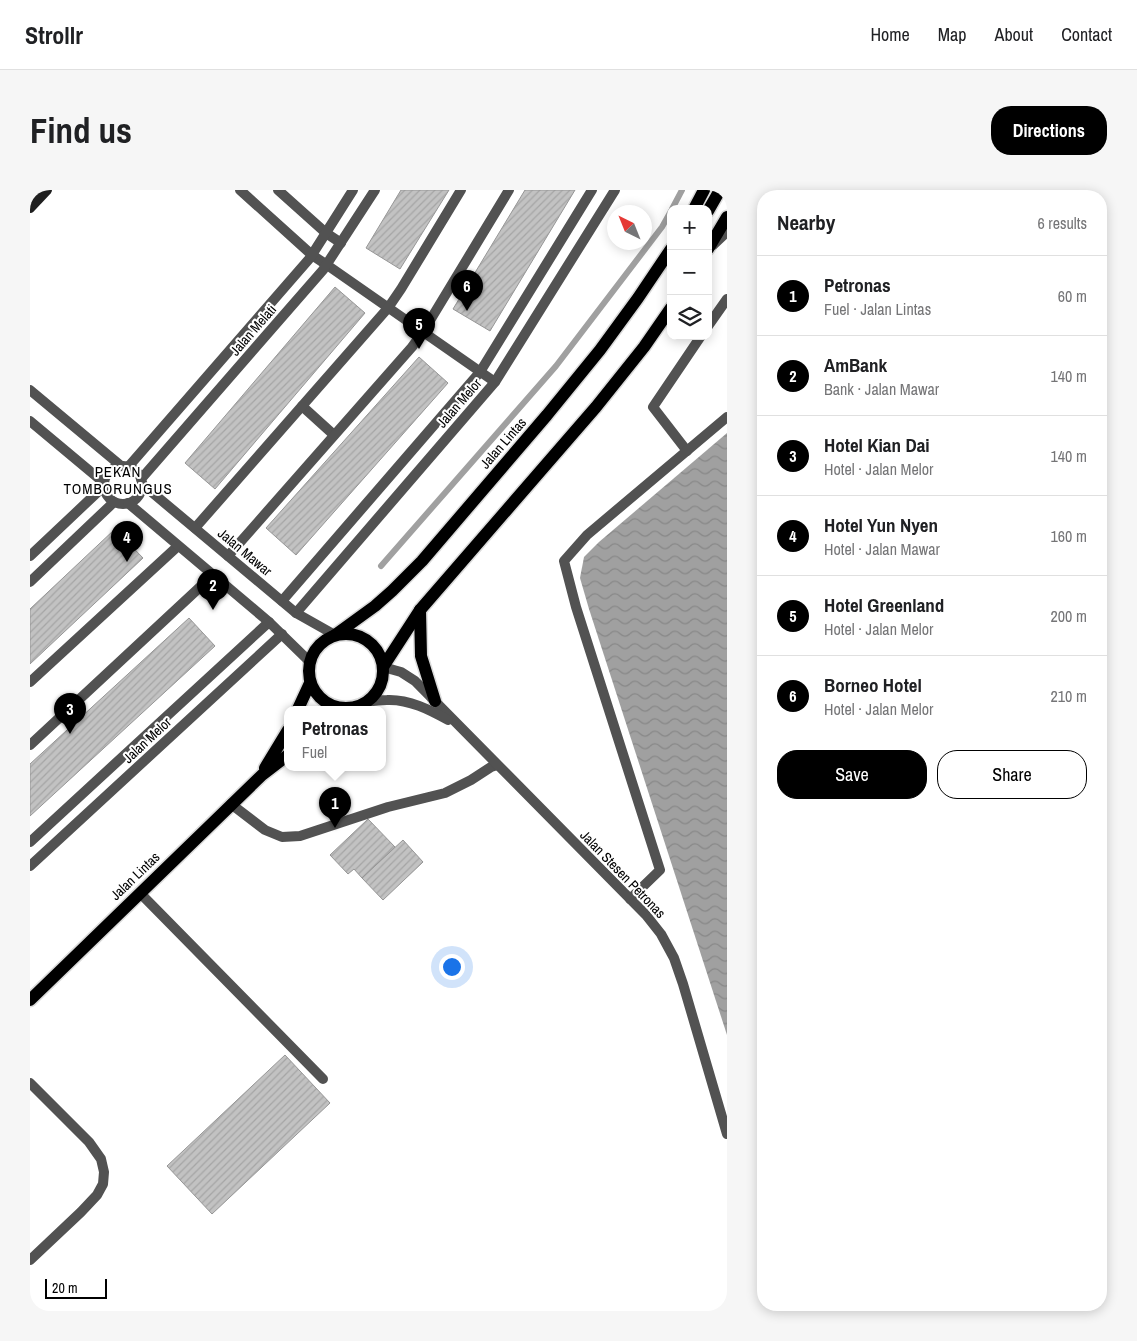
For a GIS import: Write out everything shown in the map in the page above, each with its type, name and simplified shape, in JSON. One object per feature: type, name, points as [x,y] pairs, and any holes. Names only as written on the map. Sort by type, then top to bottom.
[{"type":"main road","points":[[30,208],[47,190]]},
{"type":"main road","points":[[696,205],[704,190]]},
{"type":"main road","points":[[711,205],[720,190]]},
{"type":"main road","points":[[712,243],[727,217]]},
{"type":"main road","name":"Jalan Lintas","points":[[335,635],[381,601],[422,561],[600,350],[670,250]]},
{"type":"main road","points":[[632,306],[667,268]]},
{"type":"main road","points":[[383,667],[420,610],[596,407],[644,347],[667,314]]},
{"type":"main road","points":[[420,610],[420,656],[435,701]]},
{"type":"main road","points":[[332,706],[325,703],[316,694],[310,683],[309,661],[313,652],[326,638],[346,633],[357,635],[375,647],[383,667],[383,677],[380,686],[367,702],[358,706]]},
{"type":"main road","points":[[299,706],[310,683]]},
{"type":"main road","name":"Jalan Lintas","points":[[262,775],[284,737]]},
{"type":"main road","name":"Jalan Lintas","points":[[30,1000],[262,775],[284,758]]},
{"type":"street","points":[[240,190],[312,255],[495,382]]},
{"type":"street","points":[[278,190],[326,234],[341,243]]},
{"type":"street","name":"Jalan Melati","points":[[124,466],[312,255],[353,190]]},
{"type":"street","name":"Jalan Melati","points":[[142,482],[327,265],[375,190]]},
{"type":"street","points":[[195,528],[388,308],[462,190]]},
{"type":"street","points":[[228,556],[412,347],[509,190]]},
{"type":"street","name":"Jalan Melor","points":[[282,601],[480,372],[592,190]]},
{"type":"street","name":"Jalan Melor","points":[[296,613],[495,382],[615,190]]},
{"type":"street","points":[[712,246],[727,232]]},
{"type":"street","points":[[712,320],[727,299]]},
{"type":"street","points":[[687,451],[653,407],[699,340]]},
{"type":"street","points":[[30,390],[124,466],[134,469],[142,482],[141,490],[134,500],[123,504],[109,499],[105,494],[103,485],[105,476],[109,471],[114,467],[124,466]]},
{"type":"street","points":[[302,406],[334,435]]},
{"type":"street","points":[[630,899],[660,870],[576,606],[564,561],[587,535],[727,417]]},
{"type":"street","points":[[30,421],[103,485]]},
{"type":"street","name":"Jalan Mawar","points":[[142,482],[296,613],[335,635]]},
{"type":"street","points":[[30,556],[103,485]]},
{"type":"street","points":[[30,582],[114,502]]},
{"type":"street","points":[[128,503],[269,622],[309,661]]},
{"type":"street","points":[[30,682],[178,546]]},
{"type":"street","points":[[30,745],[213,574]]},
{"type":"street","name":"Jalan Melor","points":[[30,842],[269,622]]},
{"type":"street","name":"Jalan Melor","points":[[30,866],[282,634]]},
{"type":"street","name":"Jalan Stesen Petronas","points":[[383,667],[401,672],[415,681],[646,915],[661,934],[674,958],[683,984],[727,1134]]},
{"type":"street","name":"Jalan Stesen Petronas","points":[[367,702],[388,700],[417,705],[433,711],[458,725]]},
{"type":"street","points":[[232,804],[266,830],[282,837],[300,836],[388,807],[445,793],[497,764]]},
{"type":"street","points":[[140,893],[323,1079]]},
{"type":"street","points":[[30,1260],[81,1212],[97,1195],[104,1184],[101,1159],[89,1142],[32,1090]]},
{"type":"water","points":[[727,433],[727,1035],[580,578],[584,557],[599,542]]},
{"type":"building","points":[[401,190],[449,190],[400,269],[366,248]]},
{"type":"building","points":[[525,190],[575,190],[490,331],[453,309]]},
{"type":"building","points":[[335,287],[365,313],[215,489],[185,463]]},
{"type":"building","points":[[419,357],[448,383],[296,555],[266,528]]},
{"type":"building","points":[[115,529],[143,558],[30,664],[30,609]]},
{"type":"building","points":[[189,618],[215,646],[30,816],[30,764]]},
{"type":"building","points":[[368,819],[395,847],[362,878],[354,869],[348,874],[330,855]]},
{"type":"building","points":[[403,840],[423,862],[383,900],[362,878]]},
{"type":"building","points":[[285,1055],[330,1103],[212,1214],[167,1166]]},
{"type":"waterway","points":[[674,205],[682,190]]},
{"type":"waterway","points":[[381,566],[556,366],[667,218]]},
{"type":"place","name":"Borneo Hotel","points":[[467,311]]},
{"type":"place","name":"Hotel Greenland","points":[[419,349]]},
{"type":"place","name":"Hotel Yun Nyen","points":[[127,562]]},
{"type":"place","name":"AmBank","points":[[213,610]]},
{"type":"place","name":"Hotel Kian Dai","points":[[70,734]]},
{"type":"place","name":"Petronas","points":[[335,828]]},
{"type":"district","name":"PEKAN TOMBORUNGUS","points":[[118,480]]}]
